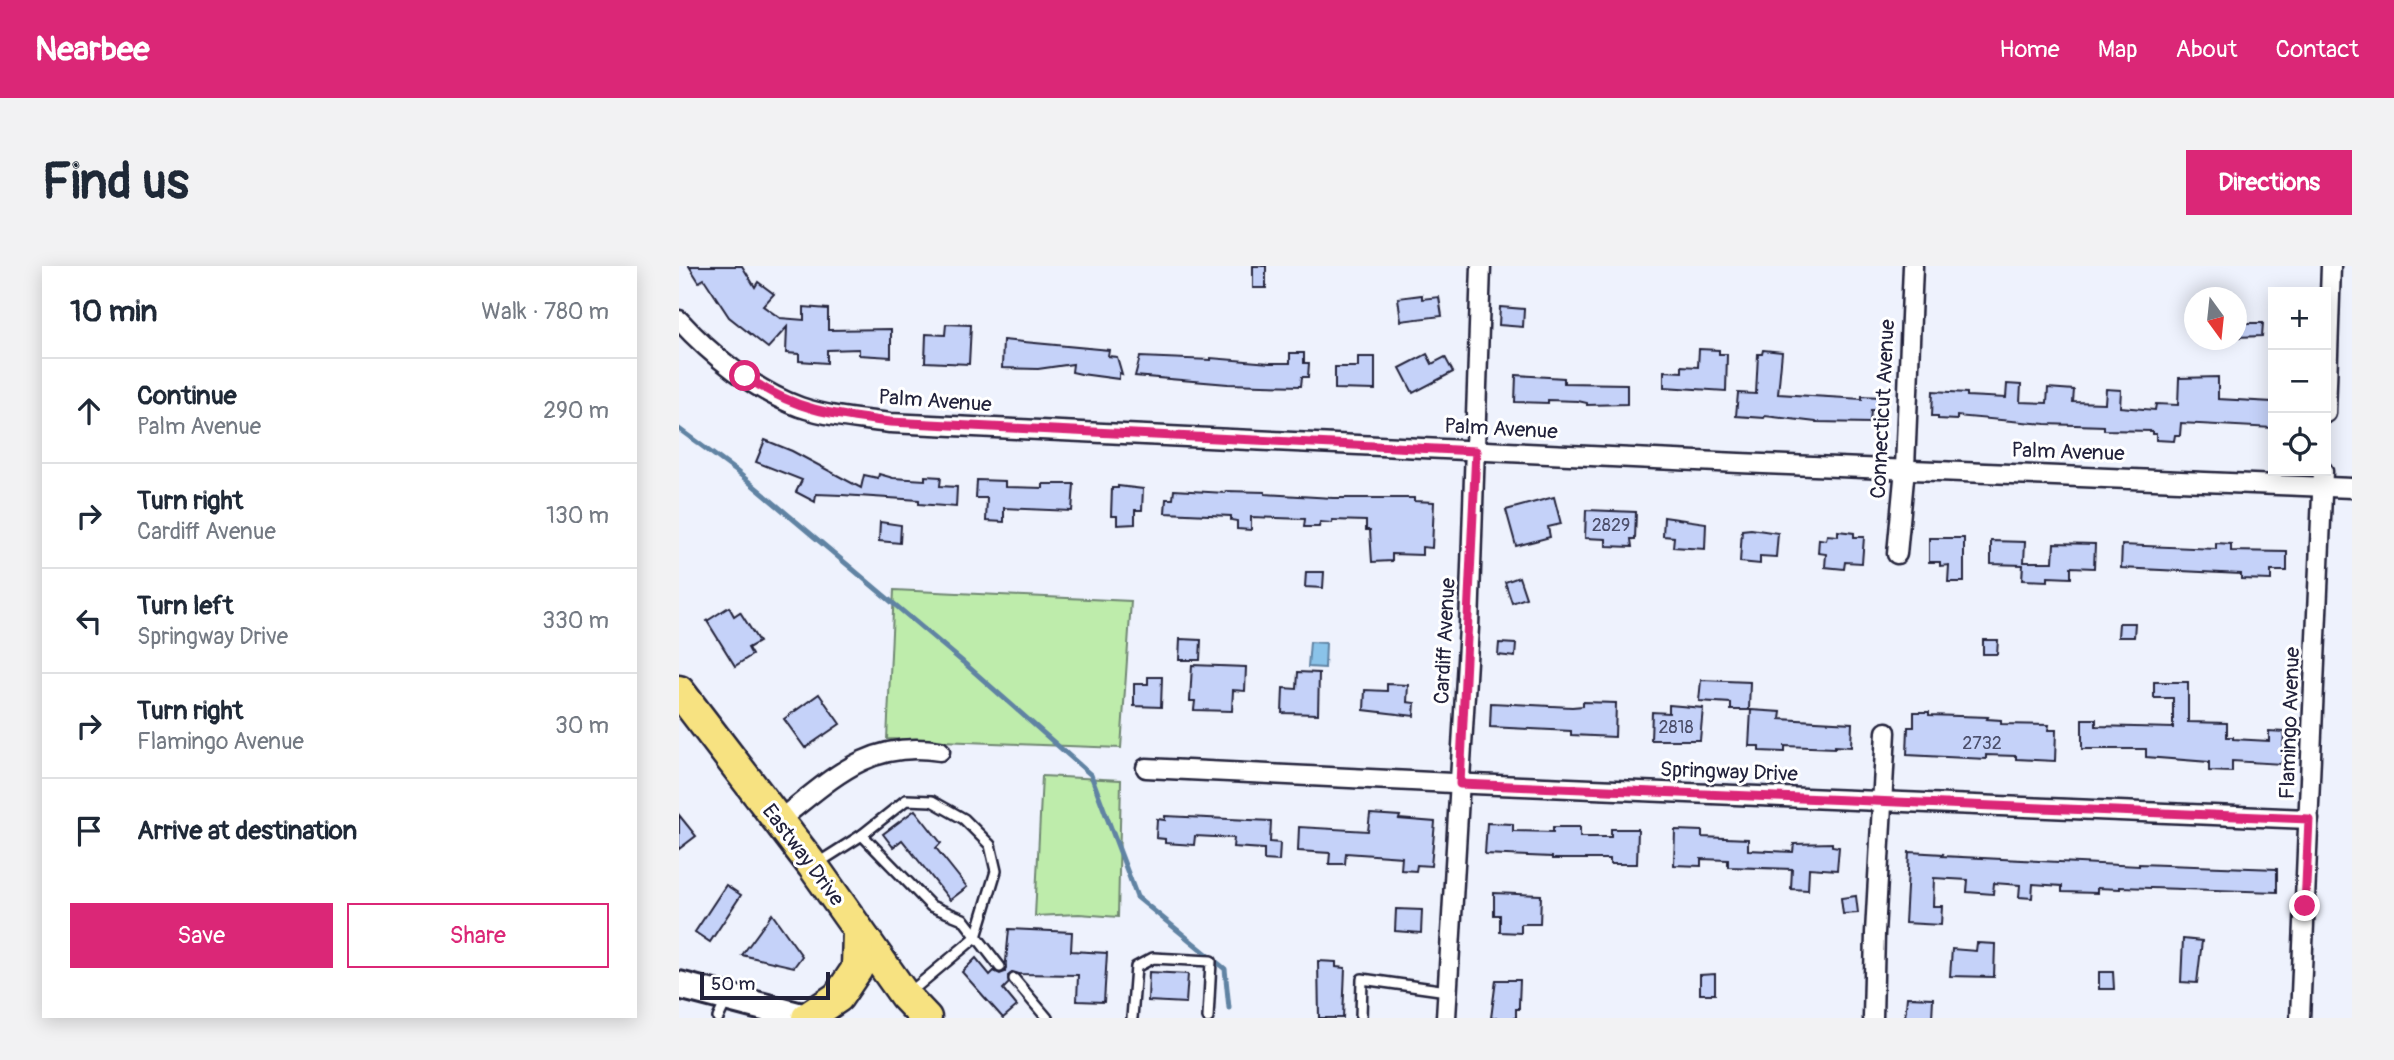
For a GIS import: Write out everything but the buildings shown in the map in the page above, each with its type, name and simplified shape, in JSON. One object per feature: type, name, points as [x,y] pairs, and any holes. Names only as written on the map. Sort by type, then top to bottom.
[{"type":"main road","name":"Eastway Drive","points":[[679,691],[813,866],[905,996],[926,1018]]},
{"type":"main road","points":[[806,1018],[838,998],[857,970],[858,930]]},
{"type":"street","name":"Cardiff Avenue","points":[[1446,1018],[1476,451],[1481,266]]},
{"type":"street","name":"Connecticut Avenue","points":[[1898,554],[1905,468],[1913,266]]},
{"type":"street","points":[[2329,350],[2332,266]]},
{"type":"street","name":"Palm Avenue","points":[[679,320],[723,360],[758,385],[799,406],[827,414],[902,423],[1476,451],[1905,468],[2323,479],[2352,488]]},
{"type":"street","name":"Flamingo Avenue","points":[[2300,1018],[2323,479]]},
{"type":"street","points":[[1873,1018],[1886,732]]},
{"type":"street","points":[[778,821],[842,771],[862,760],[892,750],[916,747],[940,751]]},
{"type":"street","name":"Springway Drive","points":[[1146,768],[1460,784],[2309,819]]},
{"type":"street","points":[[679,985],[723,1008],[806,1018]]},
{"type":"lane","points":[[813,866],[862,835],[906,800],[932,801],[964,819],[990,845],[996,871],[976,937],[905,996]]},
{"type":"lane","points":[[862,835],[931,906],[963,919],[1000,967]]},
{"type":"lane","points":[[1132,1018],[1136,967],[1153,958],[1211,961],[1208,1018]]},
{"type":"lane","points":[[1014,979],[1047,1018]]},
{"type":"lane","points":[[1361,1018],[1362,979],[1447,991]]},
{"type":"green space","points":[[894,590],[1131,601],[1121,748],[887,739]]},
{"type":"green space","points":[[1042,776],[1121,780],[1118,917],[1079,914],[1035,916]]},
{"type":"water","points":[[1310,642],[1326,643],[1325,668],[1308,667]]},
{"type":"waterway","points":[[679,429],[736,471],[963,662],[1091,775],[1137,897],[1225,969],[1229,1008]]},
{"type":"route","points":[[745,376],[799,406],[827,414],[890,422],[1476,451],[1460,784],[2309,819],[2305,906]]}]
